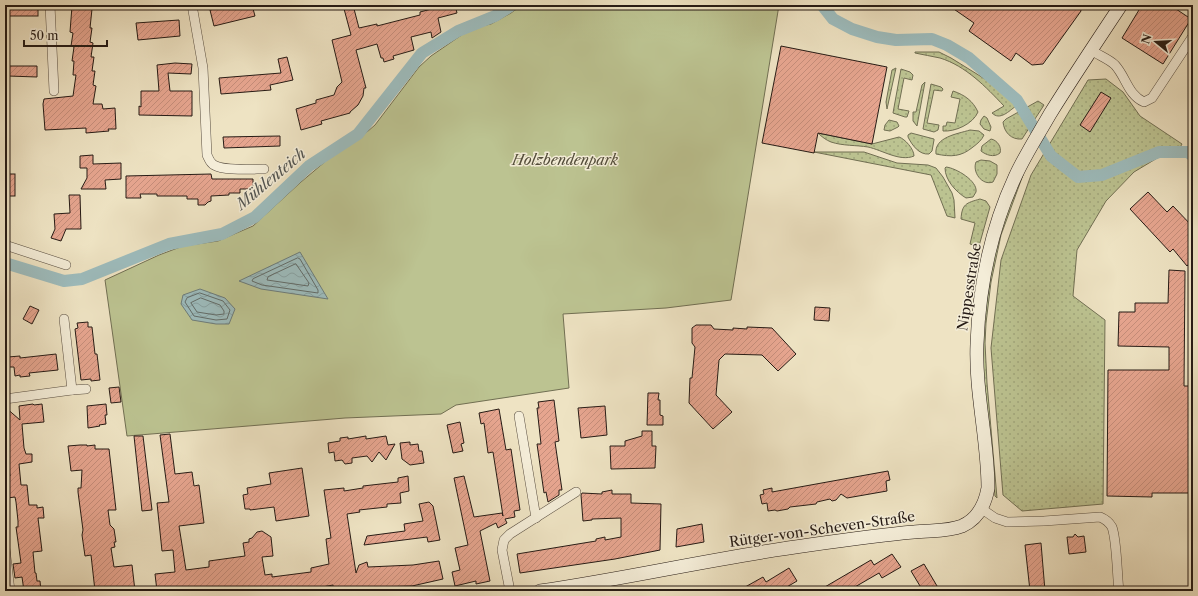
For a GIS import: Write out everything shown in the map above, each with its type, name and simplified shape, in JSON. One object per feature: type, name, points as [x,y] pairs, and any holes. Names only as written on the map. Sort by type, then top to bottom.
[{"type":"street","points":[[50,5],[54,91]]},
{"type":"street","points":[[192,5],[203,68],[207,155],[214,166],[222,168],[264,169]]},
{"type":"street","name":"Nippesstraße","points":[[982,510],[986,501],[988,477],[978,373],[977,344],[981,297],[988,255],[1014,178],[1034,140],[1121,5]]},
{"type":"street","points":[[1091,50],[1115,65],[1137,99],[1144,102],[1152,98],[1193,36]]},
{"type":"street","points":[[5,245],[66,265]]},
{"type":"street","points":[[64,319],[72,390]]},
{"type":"street","points":[[5,398],[86,389]]},
{"type":"street","points":[[519,416],[536,518]]},
{"type":"street","points":[[510,591],[502,550],[504,540],[510,534],[576,492]]},
{"type":"street","points":[[982,510],[995,518],[1007,522],[1044,521],[1100,516],[1112,526],[1119,591]]},
{"type":"street","name":"Rütger-von-Scheven-Straße","points":[[540,591],[754,553],[907,532],[956,528],[973,519],[982,510]]},
{"type":"street","points":[[5,548],[10,591]]},
{"type":"green space","name":"Holzbendenpark","points":[[522,5],[779,5],[731,300],[666,308],[563,314],[569,388],[456,405],[441,414],[345,418],[127,436],[105,280],[159,255],[183,246],[218,241],[253,226],[333,155],[360,138],[375,125],[419,67],[431,56],[466,32],[477,27],[491,24]]},
{"type":"green space","points":[[915,52],[939,52],[951,58],[993,84],[1010,97],[1016,106],[1001,116],[995,115],[992,113],[1004,106],[975,78],[958,66],[940,58]]},
{"type":"green space","points":[[896,68],[887,109],[886,102],[892,70]]},
{"type":"green space","points":[[901,69],[910,72],[913,75],[912,80],[904,78],[898,109],[909,111],[907,117],[893,113]]},
{"type":"green space","points":[[1106,79],[1123,92],[1140,116],[1182,144],[1178,151],[1164,154],[1134,172],[1106,201],[1077,250],[1073,296],[1105,320],[1103,504],[1022,511],[1003,495],[991,348],[1001,260],[1031,175],[1088,80]]},
{"type":"green space","points":[[925,82],[917,126],[913,121],[913,112],[916,112],[922,85]]},
{"type":"green space","points":[[931,84],[943,89],[942,91],[934,90],[927,123],[939,125],[938,130],[934,132],[923,129]]},
{"type":"green space","points":[[953,91],[968,99],[978,112],[968,124],[958,129],[943,131],[943,126],[946,126],[947,122],[955,123],[960,99],[951,97]]},
{"type":"green space","points":[[1038,101],[1044,105],[1022,139],[1011,137],[1005,129],[1003,122]]},
{"type":"green space","points":[[984,116],[987,118],[991,127],[990,131],[984,129],[980,124]]},
{"type":"green space","points":[[889,120],[897,122],[899,126],[890,131],[884,130],[885,125]]},
{"type":"green space","points":[[970,130],[979,131],[984,135],[979,142],[969,150],[956,155],[946,156],[936,154],[936,148],[942,140]]},
{"type":"green space","points":[[818,133],[872,144],[899,137],[909,145],[914,153],[914,156],[903,158],[897,157],[873,148],[831,142]]},
{"type":"green space","points":[[911,133],[934,139],[932,151],[929,154],[922,153],[914,146],[908,137]]},
{"type":"green space","points":[[991,139],[997,142],[1000,146],[1000,153],[998,155],[988,155],[981,151],[982,146]]},
{"type":"green space","points":[[814,152],[864,152],[897,163],[928,165],[936,168],[952,193],[955,218],[947,216],[931,175]]},
{"type":"green space","points":[[981,160],[990,161],[997,165],[997,174],[993,182],[985,182],[977,174],[975,170],[976,162]]},
{"type":"green space","points":[[946,167],[960,172],[974,184],[976,192],[973,197],[966,198],[955,189],[947,177],[945,172]]},
{"type":"green space","points":[[1023,175],[1001,235],[991,282],[986,323],[985,343],[987,383],[997,498],[995,496],[983,371],[983,327],[994,253],[1013,194]]},
{"type":"green space","points":[[980,199],[986,201],[990,207],[979,246],[970,244],[975,223],[961,219],[962,210],[964,207],[968,203]]},
{"type":"water","points":[[300,252],[328,299],[261,289],[239,281]]},
{"type":"water","points":[[200,289],[225,298],[235,309],[229,324],[216,324],[192,320],[181,304],[183,295]]},
{"type":"building","points":[[232,5],[252,5],[255,16],[214,26],[210,10]]},
{"type":"building","points":[[343,5],[353,5],[359,28],[377,24],[377,26],[420,15],[420,12],[447,5],[455,5],[457,13],[438,18],[441,32],[432,38],[431,32],[411,37],[414,50],[393,56],[394,59],[384,62],[383,58],[381,58],[377,44],[356,50],[366,88],[364,88],[363,96],[358,105],[350,113],[321,121],[322,124],[301,130],[296,109],[316,103],[316,100],[334,95],[337,87],[342,82],[332,40],[351,35]]},
{"type":"building","points":[[948,5],[1080,5],[1081,11],[1043,64],[1032,65],[1016,53],[1011,61],[969,31],[974,23]]},
{"type":"building","points":[[1142,5],[1170,5],[1191,19],[1163,64],[1122,38]]},
{"type":"building","points":[[5,6],[38,6],[38,16],[5,16]]},
{"type":"building","points":[[72,6],[92,9],[90,42],[93,43],[91,57],[94,57],[92,71],[95,71],[93,85],[96,86],[93,104],[102,104],[103,109],[115,108],[116,129],[86,133],[86,128],[45,130],[44,99],[73,96],[76,75],[73,75],[74,61],[72,61],[74,47],[71,46],[73,33],[70,32]]},
{"type":"building","points":[[179,20],[180,36],[138,40],[136,23]]},
{"type":"building","points":[[781,46],[887,67],[872,144],[818,133],[814,153],[762,143]]},
{"type":"building","points":[[287,57],[293,80],[270,85],[271,90],[221,94],[219,78],[281,73],[278,59]]},
{"type":"building","points":[[175,63],[192,64],[191,74],[168,73],[170,91],[192,91],[192,116],[139,115],[139,106],[141,107],[141,91],[159,91],[157,65]]},
{"type":"building","points":[[8,66],[37,66],[37,77],[8,76]]},
{"type":"building","points":[[1101,92],[1111,98],[1090,132],[1080,125]]},
{"type":"building","points":[[280,136],[280,146],[224,148],[223,137]]},
{"type":"building","points":[[93,155],[93,164],[121,163],[121,179],[105,180],[106,189],[81,189],[87,178],[87,168],[80,168],[80,156]]},
{"type":"building","points":[[5,174],[15,174],[15,196],[5,196]]},
{"type":"building","points":[[211,174],[212,179],[253,179],[253,189],[240,189],[240,193],[211,196],[211,201],[205,205],[198,205],[198,199],[187,199],[187,196],[157,196],[157,194],[140,194],[141,198],[126,198],[126,176]]},
{"type":"building","points":[[1148,192],[1167,212],[1173,206],[1193,227],[1193,230],[1188,235],[1193,241],[1193,260],[1187,266],[1173,249],[1170,252],[1130,209]]},
{"type":"building","points":[[69,195],[80,195],[81,229],[66,229],[61,241],[51,238],[55,229],[54,214],[70,213]]},
{"type":"building","points":[[1169,270],[1185,271],[1184,386],[1193,386],[1193,493],[1152,493],[1152,497],[1107,496],[1108,370],[1169,370],[1169,347],[1118,346],[1119,312],[1135,312],[1135,303],[1168,303]]},
{"type":"building","points":[[30,306],[39,310],[32,324],[23,319]]},
{"type":"building","points":[[815,307],[830,308],[829,321],[814,320]]},
{"type":"building","points":[[88,322],[88,327],[92,327],[100,380],[81,380],[75,329],[78,328],[77,323]]},
{"type":"building","points":[[696,325],[711,325],[714,329],[733,330],[733,328],[747,329],[747,327],[772,328],[796,354],[778,371],[762,355],[725,354],[719,360],[716,395],[732,412],[713,429],[689,403],[690,378],[692,378],[695,347],[692,343],[692,328]]},
{"type":"building","points":[[56,354],[58,370],[29,373],[30,376],[20,377],[20,375],[15,376],[14,367],[9,367],[8,357],[20,356],[20,358]]},
{"type":"building","points":[[119,387],[121,402],[111,403],[109,388]]},
{"type":"building","points":[[648,393],[659,393],[658,400],[660,400],[660,415],[663,416],[663,425],[647,425]]},
{"type":"building","points":[[554,400],[559,441],[555,442],[562,490],[559,490],[559,495],[548,502],[546,492],[544,493],[537,444],[541,444],[537,408],[539,408],[538,402]]},
{"type":"building","points":[[42,404],[44,422],[22,424],[24,448],[26,454],[32,454],[32,462],[19,464],[21,485],[27,485],[29,505],[37,505],[37,508],[43,507],[44,518],[38,518],[42,551],[33,552],[35,573],[37,581],[40,581],[41,591],[24,591],[22,577],[15,578],[13,564],[21,563],[16,527],[18,527],[18,521],[16,502],[15,497],[7,498],[7,495],[5,495],[5,476],[10,476],[5,453],[5,407],[20,420],[19,406]]},
{"type":"building","points":[[106,404],[106,424],[88,428],[87,406]]},
{"type":"building","points":[[605,406],[607,435],[581,438],[578,408]]},
{"type":"building","points":[[499,409],[506,450],[511,449],[520,510],[514,511],[515,517],[505,519],[507,523],[498,528],[496,523],[480,531],[490,581],[476,584],[476,581],[455,586],[452,572],[460,570],[455,548],[468,545],[454,478],[464,476],[474,517],[502,513],[503,516],[493,452],[488,453],[484,423],[481,424],[479,413]]},
{"type":"building","points":[[460,422],[464,443],[461,444],[463,451],[453,453],[447,425]]},
{"type":"building","points":[[642,431],[652,431],[652,446],[656,446],[655,468],[611,469],[610,446],[625,446],[625,441],[642,436]]},
{"type":"building","points":[[170,434],[175,474],[192,472],[194,486],[199,485],[204,523],[179,526],[186,570],[209,567],[209,561],[245,556],[243,543],[249,542],[249,539],[252,538],[257,532],[262,531],[271,537],[273,556],[262,557],[265,575],[272,574],[272,577],[311,572],[311,568],[329,564],[326,539],[331,538],[324,490],[344,488],[344,491],[363,488],[363,486],[398,482],[398,478],[408,476],[409,491],[400,493],[401,503],[387,504],[387,507],[359,510],[360,512],[347,514],[356,573],[359,565],[367,562],[368,567],[413,565],[439,561],[443,579],[412,586],[333,588],[333,585],[306,590],[306,588],[283,591],[256,591],[255,588],[234,591],[157,591],[155,574],[175,572],[173,550],[162,551],[157,503],[169,502],[160,435]]},
{"type":"building","points":[[134,436],[143,436],[152,510],[142,511]]},
{"type":"building","points":[[366,436],[366,439],[386,436],[388,445],[395,444],[386,460],[379,452],[372,462],[367,456],[352,458],[352,463],[345,464],[342,460],[335,461],[334,452],[329,453],[328,443],[340,441],[340,438],[348,437],[348,439]]},
{"type":"building","points":[[410,442],[410,445],[418,444],[419,451],[422,451],[424,463],[410,465],[402,459],[400,443]]},
{"type":"building","points":[[95,445],[95,449],[109,449],[116,510],[108,510],[110,525],[114,529],[116,542],[114,542],[115,547],[111,548],[114,567],[132,565],[135,591],[95,591],[91,555],[85,556],[82,535],[83,530],[78,488],[81,488],[82,470],[71,471],[68,446]]},
{"type":"building","points":[[302,468],[309,516],[276,521],[274,507],[250,510],[245,509],[243,495],[248,494],[247,488],[271,484],[269,473]]},
{"type":"building","points":[[888,471],[890,480],[886,481],[887,491],[847,498],[841,494],[836,500],[832,501],[830,499],[817,502],[816,504],[790,507],[788,509],[777,511],[768,511],[767,503],[762,504],[760,495],[764,494],[763,490],[772,488],[772,492]]},
{"type":"building","points":[[612,490],[612,494],[631,494],[631,503],[661,504],[660,550],[615,559],[520,573],[517,554],[596,541],[596,539],[605,537],[605,540],[621,537],[621,518],[592,519],[583,521],[582,493],[602,494],[602,492]]},
{"type":"building","points":[[429,502],[433,506],[440,540],[428,542],[427,537],[364,545],[367,536],[405,531],[404,524],[423,521],[419,504]]},
{"type":"building","points":[[702,524],[704,542],[676,547],[677,529]]},
{"type":"building","points":[[1075,534],[1078,537],[1084,536],[1086,552],[1069,554],[1067,537],[1073,537]]},
{"type":"building","points":[[1041,543],[1045,591],[1030,591],[1025,545]]},
{"type":"building","points":[[892,554],[901,567],[882,578],[879,573],[848,591],[818,591],[871,560],[874,565]]},
{"type":"building","points":[[924,564],[940,591],[923,591],[911,571]]},
{"type":"building","points":[[789,568],[797,581],[780,591],[738,591],[763,577],[766,582]]},
{"type":"waterway","name":"Mühlenteich","points":[[5,263],[64,281],[82,279],[169,244],[222,234],[255,217],[309,166],[358,134],[422,53],[458,31],[495,16],[512,5]]},
{"type":"waterway","name":"Mühlenteich","points":[[822,5],[833,19],[852,29],[877,37],[896,40],[932,39],[947,45],[969,58],[1017,100],[1051,156],[1078,177],[1102,175],[1159,152],[1188,152],[1193,156]]}]
